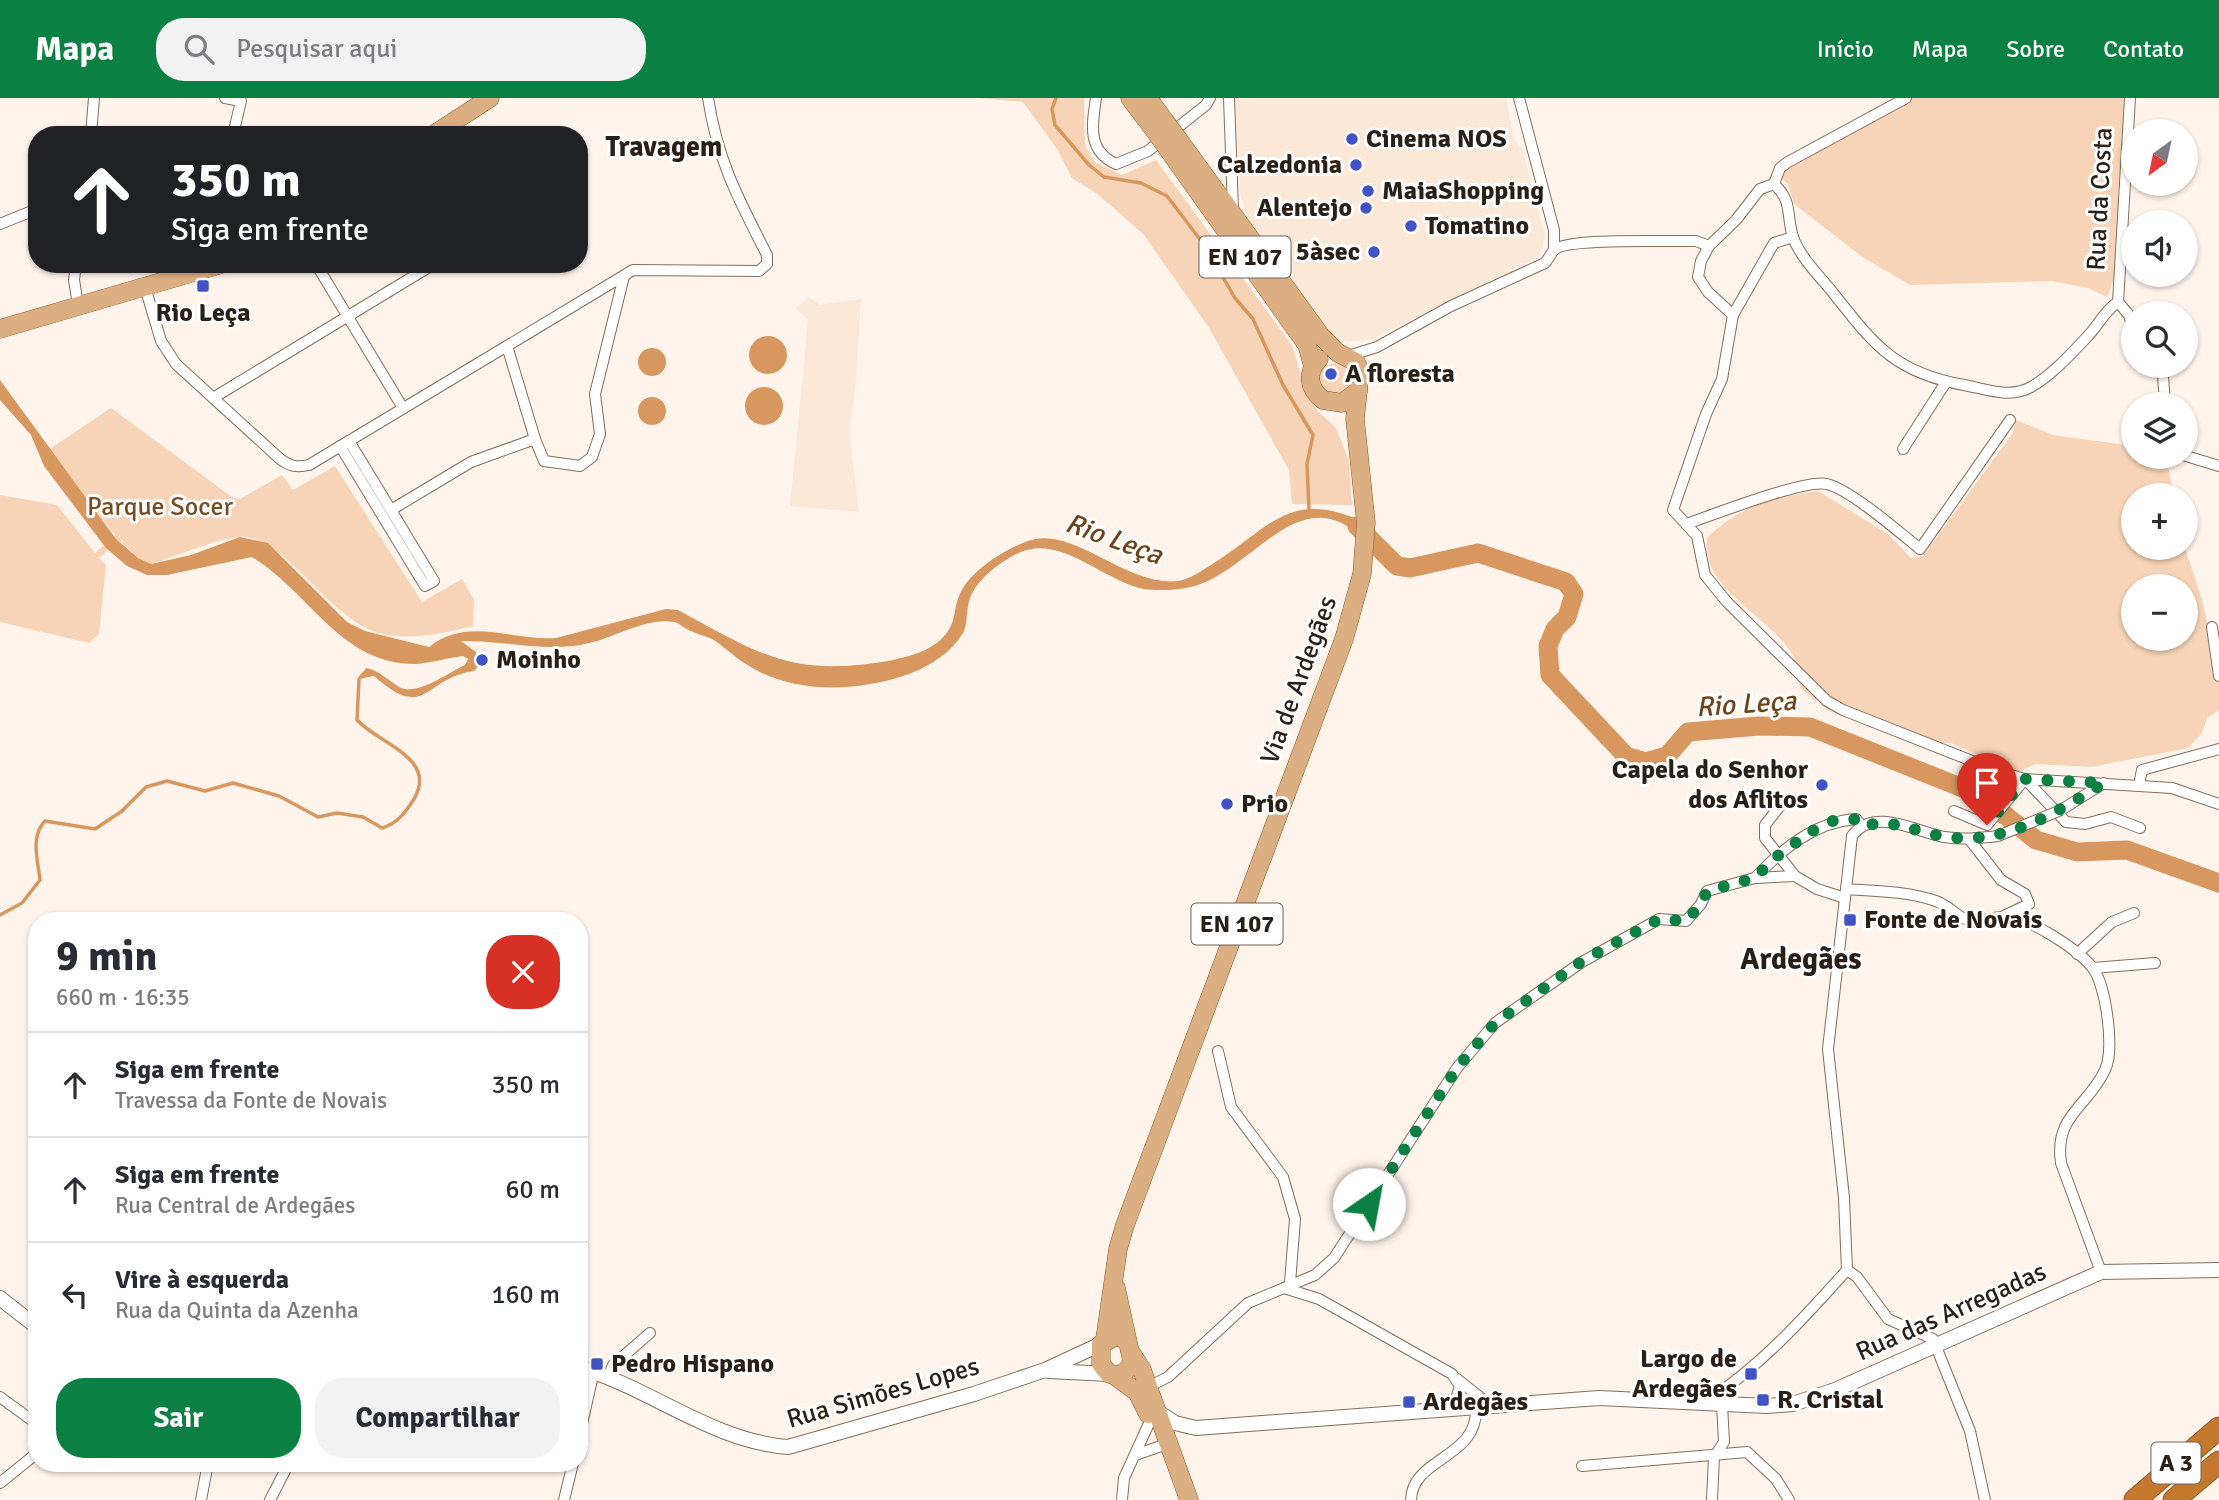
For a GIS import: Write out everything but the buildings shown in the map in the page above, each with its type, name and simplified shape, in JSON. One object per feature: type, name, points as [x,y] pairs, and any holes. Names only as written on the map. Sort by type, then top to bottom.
[{"type":"highway","name":"A 3","points":[[2134,1500],[2219,1427]]},
{"type":"highway","name":"A 3","points":[[2174,1500],[2219,1462]]},
{"type":"main road","points":[[447,126],[490,98]]},
{"type":"main road","name":"Via de Ardegães","points":[[1130,98],[1158,124],[1176,148],[1307,345],[1313,366],[1311,385],[1315,394],[1332,404],[1345,418],[1359,452]]},
{"type":"main road","name":"Via de Ardegães","points":[[1148,98],[1158,124]]},
{"type":"main road","name":"Via de Ardegães","points":[[1103,1342],[1125,1225],[1344,639],[1362,573],[1366,499],[1355,419],[1360,371],[1321,336],[1234,215],[1176,148]]},
{"type":"main road","points":[[2,328],[192,273]]},
{"type":"main road","points":[[1313,366],[1328,354],[1343,354]]},
{"type":"main road","points":[[1332,404],[1342,403],[1358,391]]},
{"type":"main road","name":"Via de Ardegães","points":[[1114,1274],[1130,1348]]},
{"type":"main road","points":[[1103,1342],[1117,1336],[1130,1348],[1130,1367],[1112,1375]]},
{"type":"main road","name":"EN 107","points":[[1103,1342],[1101,1364],[1137,1392],[1159,1427]]},
{"type":"main road","name":"EN 107","points":[[1130,1348],[1148,1387],[1159,1427],[1189,1500]]},
{"type":"street","points":[[92,126],[94,98]]},
{"type":"street","points":[[225,98],[241,102],[235,126]]},
{"type":"street","points":[[145,287],[161,341],[176,364],[287,465],[309,465],[633,271],[760,271],[766,264],[767,255],[727,177],[713,129],[708,98]]},
{"type":"street","points":[[1096,98],[1092,123],[1094,146],[1103,158],[1116,164],[1148,151],[1206,105],[1210,98]]},
{"type":"street","points":[[1228,98],[1234,215]]},
{"type":"street","points":[[1343,354],[1377,346],[1451,306],[1545,263],[1554,250],[1554,230],[1519,98]]},
{"type":"street","points":[[1733,315],[1708,292],[1698,277],[1701,261],[1709,246],[1736,220],[1760,189],[1774,184],[1780,168],[1906,98]]},
{"type":"street","name":"Rua da Costa","points":[[2118,302],[2130,98]]},
{"type":"street","points":[[1774,184],[1785,193],[1789,204],[1793,237],[1818,275],[1882,352],[1905,367],[1946,382],[2015,394],[2044,378],[2089,336],[2104,312],[2118,302],[2121,306]]},
{"type":"street","points":[[0,224],[28,213]]},
{"type":"street","points":[[1793,237],[1774,243],[1733,315],[1722,379],[1706,414],[1673,510],[1697,536],[1705,575],[1827,701],[1936,747],[2025,779],[2172,788],[2219,804]]},
{"type":"street","points":[[1554,250],[1588,240],[1627,243],[1696,241],[1709,246]]},
{"type":"street","points":[[76,273],[78,305]]},
{"type":"street","points":[[321,273],[403,408]]},
{"type":"street","points":[[213,398],[419,273]]},
{"type":"street","points":[[507,346],[544,461],[580,466],[592,457],[600,433],[595,394],[624,276]]},
{"type":"street","points":[[1903,449],[1946,382]]},
{"type":"street","points":[[1686,524],[1805,485],[1826,484],[1875,512],[1920,549],[2010,420]]},
{"type":"street","points":[[391,510],[471,462],[536,439]]},
{"type":"street","points":[[344,443],[391,510],[434,581],[425,586],[344,443]]},
{"type":"street","points":[[2198,460],[2219,466]]},
{"type":"street","points":[[2212,627],[2219,676]]},
{"type":"street","points":[[2139,785],[2142,770],[2219,749]]},
{"type":"street","points":[[1954,811],[1987,825],[2025,779]]},
{"type":"street","points":[[2025,779],[2066,822],[2085,824],[2111,817],[2140,828]]},
{"type":"street","points":[[1704,1403],[1726,1389],[1796,1327],[1847,1270],[1844,1198],[1828,1049],[1852,836],[1862,826],[1882,822],[1908,825],[1943,837],[1969,839],[1998,836],[2060,810],[2104,783]]},
{"type":"street","points":[[1780,806],[1765,825],[1765,838],[1795,876],[1817,889],[1846,894],[1898,892],[1937,901],[1963,918],[1987,921],[2029,904],[2025,894],[2001,880],[1969,839]]},
{"type":"street","points":[[1755,878],[1777,856],[1812,831],[1833,821],[1856,819],[1862,826]]},
{"type":"street","points":[[1148,1387],[1168,1377],[1248,1303],[1315,1275],[1334,1258],[1457,1068],[1495,1023],[1582,961],[1659,919],[1686,921],[1701,904],[1707,891],[1755,878],[1795,876]]},
{"type":"street","points":[[2077,954],[2112,922],[2134,913]]},
{"type":"street","points":[[2004,916],[2050,934],[2077,954],[2093,968],[2103,997],[2111,1043],[2106,1070],[2059,1136],[2061,1163],[2101,1272]]},
{"type":"street","points":[[2093,968],[2155,963]]},
{"type":"street","points":[[1218,1051],[1231,1107],[1283,1177],[1295,1219],[1287,1285]]},
{"type":"street","points":[[1847,1270],[1857,1277],[1888,1319],[1933,1339],[1970,1431],[1985,1500]]},
{"type":"street","name":"Rua das Arregadas","points":[[1196,1428],[1599,1398],[1745,1407],[1793,1404],[1835,1390],[2101,1272],[2219,1270]]},
{"type":"street","points":[[1287,1285],[1319,1299],[1439,1365],[1491,1406]]},
{"type":"street","points":[[0,1298],[28,1320]]},
{"type":"street","points":[[588,1411],[601,1374],[650,1333]]},
{"type":"street","name":"Rua Simões Lopes","points":[[588,1370],[699,1421],[759,1443],[788,1447],[922,1410],[1045,1370],[1103,1342]]},
{"type":"street","name":"Rua Simões Lopes","points":[[1045,1370],[1112,1375]]},
{"type":"street","points":[[1446,1409],[1456,1399],[1459,1383]]},
{"type":"street","points":[[0,1396],[28,1417]]},
{"type":"street","points":[[1712,1500],[1714,1457],[1724,1443],[1722,1405]]},
{"type":"street","points":[[1411,1500],[1416,1480],[1472,1435],[1476,1408]]},
{"type":"street","points":[[1122,1500],[1121,1488],[1135,1455],[1159,1427],[1175,1423],[1196,1428]]},
{"type":"street","points":[[1159,1427],[1196,1428]]},
{"type":"street","points":[[1135,1455],[1159,1427]]},
{"type":"street","points":[[1582,1466],[1714,1457],[1747,1452],[1776,1479],[1788,1500]]},
{"type":"street","points":[[0,1483],[28,1460]]},
{"type":"street","points":[[201,1500],[206,1472]]},
{"type":"street","points":[[270,1500],[284,1472]]},
{"type":"street","points":[[564,1500],[571,1472]]},
{"type":"shaded area","points":[[1235,98],[1506,98],[1514,139],[1523,151],[1545,236],[1540,256],[1372,339],[1348,342],[1326,331],[1247,217],[1240,193]]},
{"type":"shaded area","points":[[809,297],[820,305],[861,299],[855,393],[849,431],[859,512],[790,506],[808,320],[796,308]]},
{"type":"shaded area","points":[[768,336],[781,342],[787,355],[781,368],[768,374],[755,368],[749,355],[755,342]]},
{"type":"shaded area","points":[[652,348],[662,352],[666,362],[662,372],[652,376],[642,372],[638,362],[642,352]]},
{"type":"shaded area","points":[[0,380],[116,539],[138,558],[151,564],[191,555],[240,537],[268,543],[347,622],[365,631],[429,647],[444,638],[475,631],[556,638],[666,609],[678,610],[732,639],[778,658],[801,664],[855,665],[905,657],[937,643],[951,627],[959,596],[971,578],[999,555],[1028,541],[1045,538],[1063,541],[1139,575],[1178,581],[1211,565],[1282,516],[1299,510],[1318,509],[1340,513],[1366,523],[1365,541],[1341,523],[1318,518],[1296,523],[1209,580],[1186,588],[1165,590],[1129,585],[1068,554],[1036,548],[1021,552],[997,566],[976,587],[969,602],[963,633],[946,653],[909,674],[869,684],[826,687],[784,681],[746,664],[712,639],[676,623],[664,621],[645,624],[597,641],[563,647],[461,641],[476,652],[477,668],[474,671],[444,681],[425,694],[405,696],[391,690],[374,676],[359,679],[366,668],[379,673],[399,687],[415,689],[465,665],[468,659],[463,656],[415,664],[389,661],[366,652],[327,624],[291,588],[252,557],[167,575],[147,575],[127,566],[106,548],[44,466],[31,435],[0,400]]},
{"type":"shaded area","points":[[764,387],[777,393],[783,406],[777,419],[764,425],[751,419],[745,406],[751,393]]},
{"type":"shaded area","points":[[652,397],[662,401],[666,411],[662,421],[652,425],[642,421],[638,411],[642,401]]},
{"type":"green space","points":[[978,98],[1084,98],[1085,146],[1095,162],[1122,175],[1156,160],[1293,347],[1305,391],[1317,410],[1336,428],[1349,461],[1352,505],[1292,504],[1289,470],[1209,328],[1144,235],[1099,195],[1072,178],[1057,149],[1023,102]]},
{"type":"green space","points":[[1896,98],[2132,98],[2129,119],[2121,119],[2121,173],[2118,193],[2121,235],[2114,279],[2107,297],[2088,288],[2052,281],[1910,285],[1861,256],[1794,204],[1788,184],[1776,174],[1816,140]]},
{"type":"green space","points":[[1335,363],[1346,368],[1351,379],[1346,390],[1335,395],[1324,390],[1319,379],[1324,368]]},
{"type":"green space","name":"Parque Socer","points":[[111,408],[232,497],[240,499],[282,475],[293,490],[335,466],[422,602],[462,579],[474,600],[473,626],[420,636],[388,635],[367,629],[328,600],[274,549],[257,539],[239,537],[151,564],[138,558],[119,540],[99,558],[106,565],[99,634],[89,643],[0,622],[0,495],[57,505],[95,553],[115,535],[48,450]]},
{"type":"green space","points":[[2016,420],[2053,435],[2121,444],[2121,469],[2169,469],[2171,483],[2121,483],[2121,560],[2189,560],[2194,574],[2121,574],[2121,651],[2198,651],[2198,588],[2219,675],[2219,710],[2207,718],[2202,733],[2188,748],[2091,767],[2036,764],[2017,772],[1951,743],[1931,743],[1852,715],[1831,712],[1800,688],[1797,664],[1786,645],[1741,604],[1715,575],[1708,558],[1707,538],[1732,518],[1758,505],[1786,496],[1818,491],[1888,534],[1911,558],[1923,556],[2012,434]]},
{"type":"waterway","points":[[1056,98],[1052,109],[1055,125],[1089,165],[1104,177],[1141,183],[1167,196],[1205,246],[1235,298],[1253,319],[1283,385],[1313,435],[1307,464],[1309,509]]},
{"type":"waterway","name":"Rio Leça","points":[[1357,526],[1397,566],[1410,568],[1478,553],[1566,582],[1574,594],[1567,617],[1555,629],[1548,646],[1550,675],[1626,756],[1646,762],[1667,756],[1688,732],[1759,726],[1810,727],[1980,795],[2036,840],[2077,852],[2127,850],[2219,883]]},
{"type":"waterway","points":[[0,915],[22,903],[40,880],[36,841],[45,821],[95,829],[122,811],[146,787],[167,781],[205,791],[233,783],[279,796],[318,817],[337,813],[363,817],[382,828],[397,820],[414,799],[419,785],[418,773],[403,753],[357,720],[359,679],[363,674]]},
{"type":"place","name":"Cinema NOS","points":[[1352,139]]},
{"type":"place","name":"Calzedonia","points":[[1356,165]]},
{"type":"place","name":"MaiaShopping","points":[[1368,191]]},
{"type":"place","name":"Alentejo","points":[[1366,208]]},
{"type":"place","name":"Tomatino","points":[[1411,226]]},
{"type":"place","name":"5àsec","points":[[1374,252]]},
{"type":"place","name":"Rio Leça","points":[[203,286]]},
{"type":"place","name":"A floresta","points":[[1331,374]]},
{"type":"place","name":"Moinho","points":[[482,660]]},
{"type":"place","name":"Capela do Senhor dos Aflitos","points":[[1822,785]]},
{"type":"place","name":"Prio","points":[[1227,804]]},
{"type":"place","name":"Fonte de Novais","points":[[1850,920]]},
{"type":"place","name":"Pedro Hispano","points":[[597,1364]]},
{"type":"place","name":"Largo de Ardegães","points":[[1751,1374]]},
{"type":"place","name":"R. Cristal","points":[[1763,1400]]},
{"type":"place","name":"Ardegães","points":[[1409,1402]]},
{"type":"district","name":"Travagem","points":[[664,147]]},
{"type":"district","name":"Ardegães","points":[[1801,959]]},
{"type":"route","points":[[1369,1204],[1457,1068],[1495,1023],[1582,961],[1659,919],[1686,921],[1701,904],[1707,891],[1755,878],[1772,860],[1812,831],[1833,821],[1856,819],[1862,826],[1882,822],[1908,825],[1943,837],[1969,839],[1998,836],[2060,810],[2104,783],[2025,779],[1987,825]]}]
